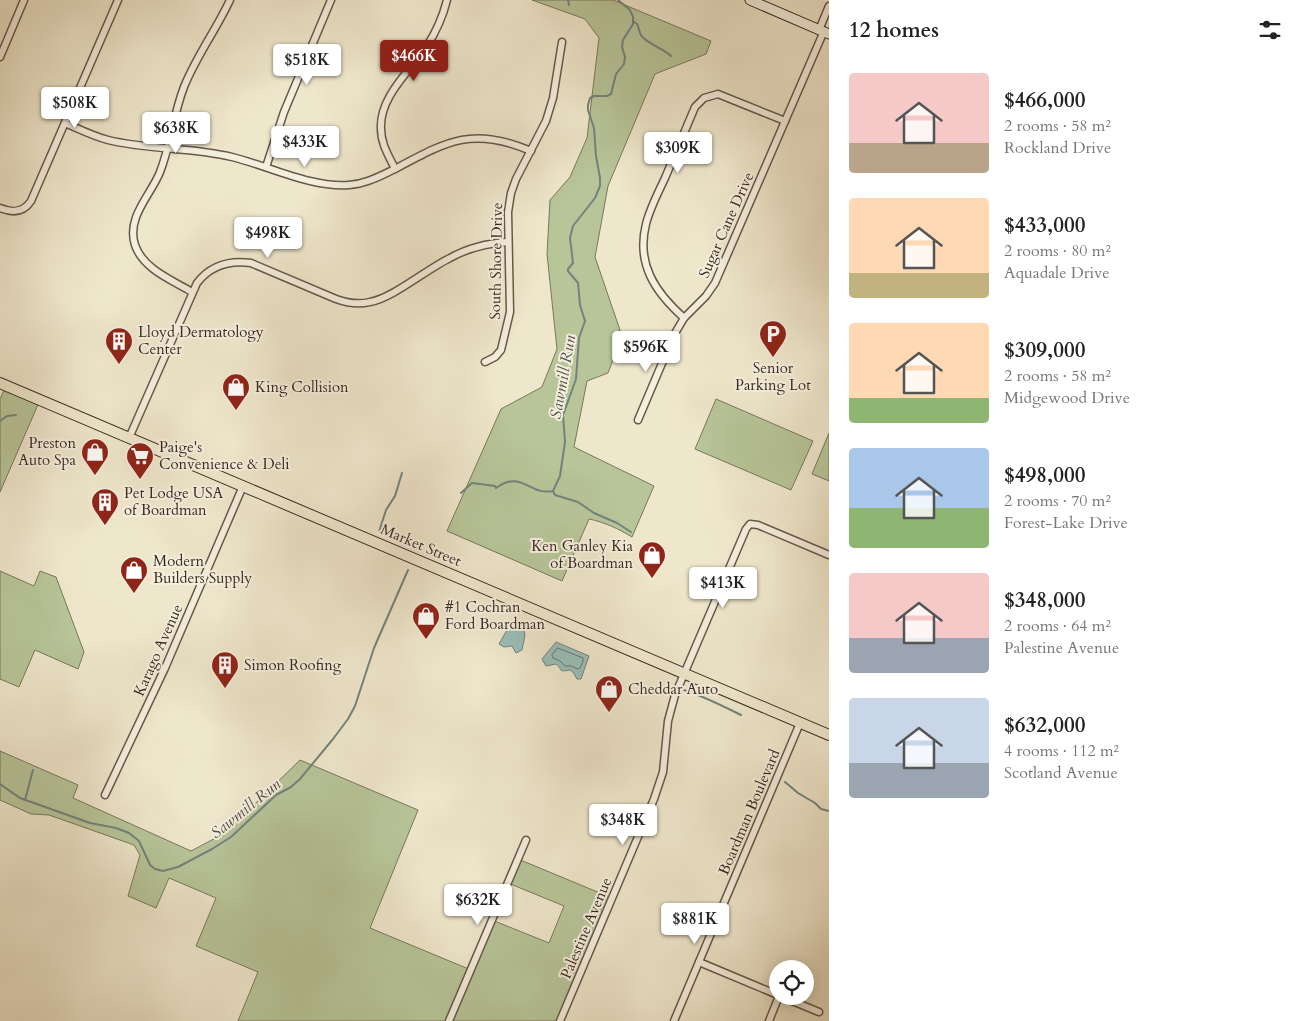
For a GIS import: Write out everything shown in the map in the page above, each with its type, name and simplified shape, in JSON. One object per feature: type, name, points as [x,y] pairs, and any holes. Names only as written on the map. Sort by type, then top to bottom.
[{"type":"main road","name":"Market Street","points":[[0,383],[829,735]]},
{"type":"street","points":[[0,57],[24,0]]},
{"type":"street","points":[[0,208],[16,212],[29,205],[118,0]]},
{"type":"street","points":[[192,292],[146,263],[138,252],[134,238],[134,226],[136,217],[157,180],[185,85],[230,0]]},
{"type":"street","points":[[266,167],[284,112],[331,0]]},
{"type":"street","points":[[395,168],[382,138],[380,124],[383,111],[390,95],[428,44],[441,19],[447,0]]},
{"type":"street","points":[[750,0],[824,32]]},
{"type":"street","name":"Sugar Cane Drive","points":[[638,420],[674,335],[684,318],[715,284],[824,32],[829,6]]},
{"type":"street","name":"South Shore Drive","points":[[486,362],[499,352],[508,324],[511,297],[508,212],[511,193],[516,179],[542,132],[550,109],[562,42]]},
{"type":"street","points":[[684,318],[661,296],[652,280],[645,258],[644,237],[651,210],[695,107],[704,98],[718,94],[785,121]]},
{"type":"street","points":[[65,123],[108,140],[216,154],[320,183],[342,185],[370,181],[440,145],[464,139],[495,140],[531,151]]},
{"type":"street","points":[[129,438],[192,292],[197,283],[208,272],[227,263],[242,262],[257,266],[336,299],[350,303],[368,303],[381,299],[440,263],[462,252],[486,244],[508,242]]},
{"type":"street","name":"Karago Avenue","points":[[105,795],[165,668],[243,486]]},
{"type":"street","name":"Palestine Avenue","points":[[560,1021],[659,786],[665,762],[669,714],[742,535],[750,524],[758,525],[829,555]]},
{"type":"street","name":"Boardman Boulevard","points":[[674,1021],[800,723]]},
{"type":"street","points":[[449,1021],[526,840]]},
{"type":"street","points":[[699,962],[769,992]]},
{"type":"street","points":[[769,1021],[775,1005]]},
{"type":"street","points":[[802,1005],[819,1012]]},
{"type":"green space","points":[[532,0],[613,0],[711,41],[706,54],[655,74],[608,186],[595,257],[622,336],[608,373],[587,381],[574,447],[654,486],[632,537],[611,526],[589,519],[562,581],[447,531],[501,409],[542,387],[557,349],[547,254],[550,200],[570,177],[587,138],[599,38],[585,19]]},
{"type":"green space","points":[[6,386],[40,400],[0,492],[0,399]]},
{"type":"green space","points":[[716,399],[813,441],[791,490],[695,449]]},
{"type":"green space","points":[[829,433],[829,481],[812,474]]},
{"type":"green space","points":[[0,571],[34,586],[40,571],[56,577],[84,652],[78,669],[35,650],[19,687],[0,679]]},
{"type":"green space","points":[[0,751],[78,785],[73,798],[191,851],[225,833],[300,760],[418,810],[370,928],[471,970],[492,920],[549,943],[564,906],[508,883],[518,859],[612,898],[560,1021],[238,1021],[258,972],[196,946],[216,898],[169,878],[156,908],[128,896],[140,855],[134,845],[49,815],[31,814],[0,800]]},
{"type":"water","points":[[512,621],[514,624],[523,627],[525,635],[522,650],[516,653],[512,646],[504,647],[499,644]]},
{"type":"water","points":[[556,642],[589,656],[581,679],[577,679],[570,670],[561,670],[556,664],[546,666],[542,659]]},
{"type":"waterway","points":[[568,0],[569,5]]},
{"type":"waterway","name":"Sawmill Run","points":[[553,491],[560,476],[565,442],[563,415],[576,379],[579,338],[585,321],[580,305],[578,283],[568,271],[573,263],[570,238],[573,226],[595,198],[600,186],[594,128],[588,105],[590,98],[594,96],[607,96],[611,94],[616,74],[624,64],[623,40],[633,24],[630,10],[618,0]]},
{"type":"waterway","points":[[633,21],[637,24],[643,38],[671,56]]},
{"type":"waterway","points":[[0,421],[7,416],[16,415]]},
{"type":"waterway","name":"Sawmill Run","points":[[379,532],[386,510],[395,496],[402,473]]},
{"type":"waterway","name":"Sawmill Run","points":[[461,493],[472,483],[495,486],[496,488],[513,481],[545,492],[553,491]]},
{"type":"waterway","points":[[553,491],[555,495],[578,502],[594,513],[617,523],[631,532]]},
{"type":"waterway","name":"Sawmill Run","points":[[0,784],[20,798],[90,823],[116,828],[129,833],[139,841],[150,865],[155,869],[163,871],[178,867],[231,837],[276,795],[291,787],[300,779],[333,739],[355,706],[374,648],[408,570]]},
{"type":"waterway","points":[[684,690],[706,698],[741,715]]},
{"type":"waterway","points":[[25,800],[33,770]]},
{"type":"waterway","points":[[785,782],[821,809],[829,811]]},
{"type":"place","name":"Senior Parking Lot","points":[[773,358]]},
{"type":"place","name":"Lloyd Dermatology Center","points":[[119,365]]},
{"type":"place","name":"King Collision","points":[[236,411]]},
{"type":"place","name":"Preston Auto Spa","points":[[95,476]]},
{"type":"place","name":"Paige's Convenience & Deli","points":[[140,480]]},
{"type":"place","name":"Pet Lodge USA of Boardman","points":[[105,526]]},
{"type":"place","name":"Ken Ganley Kia of Boardman","points":[[652,579]]},
{"type":"place","name":"Modern Builders Supply","points":[[134,594]]},
{"type":"place","name":"#1 Cochran Ford Boardman","points":[[426,640]]},
{"type":"place","name":"Simon Roofing","points":[[225,689]]},
{"type":"place","name":"Cheddar Auto","points":[[609,713]]}]
